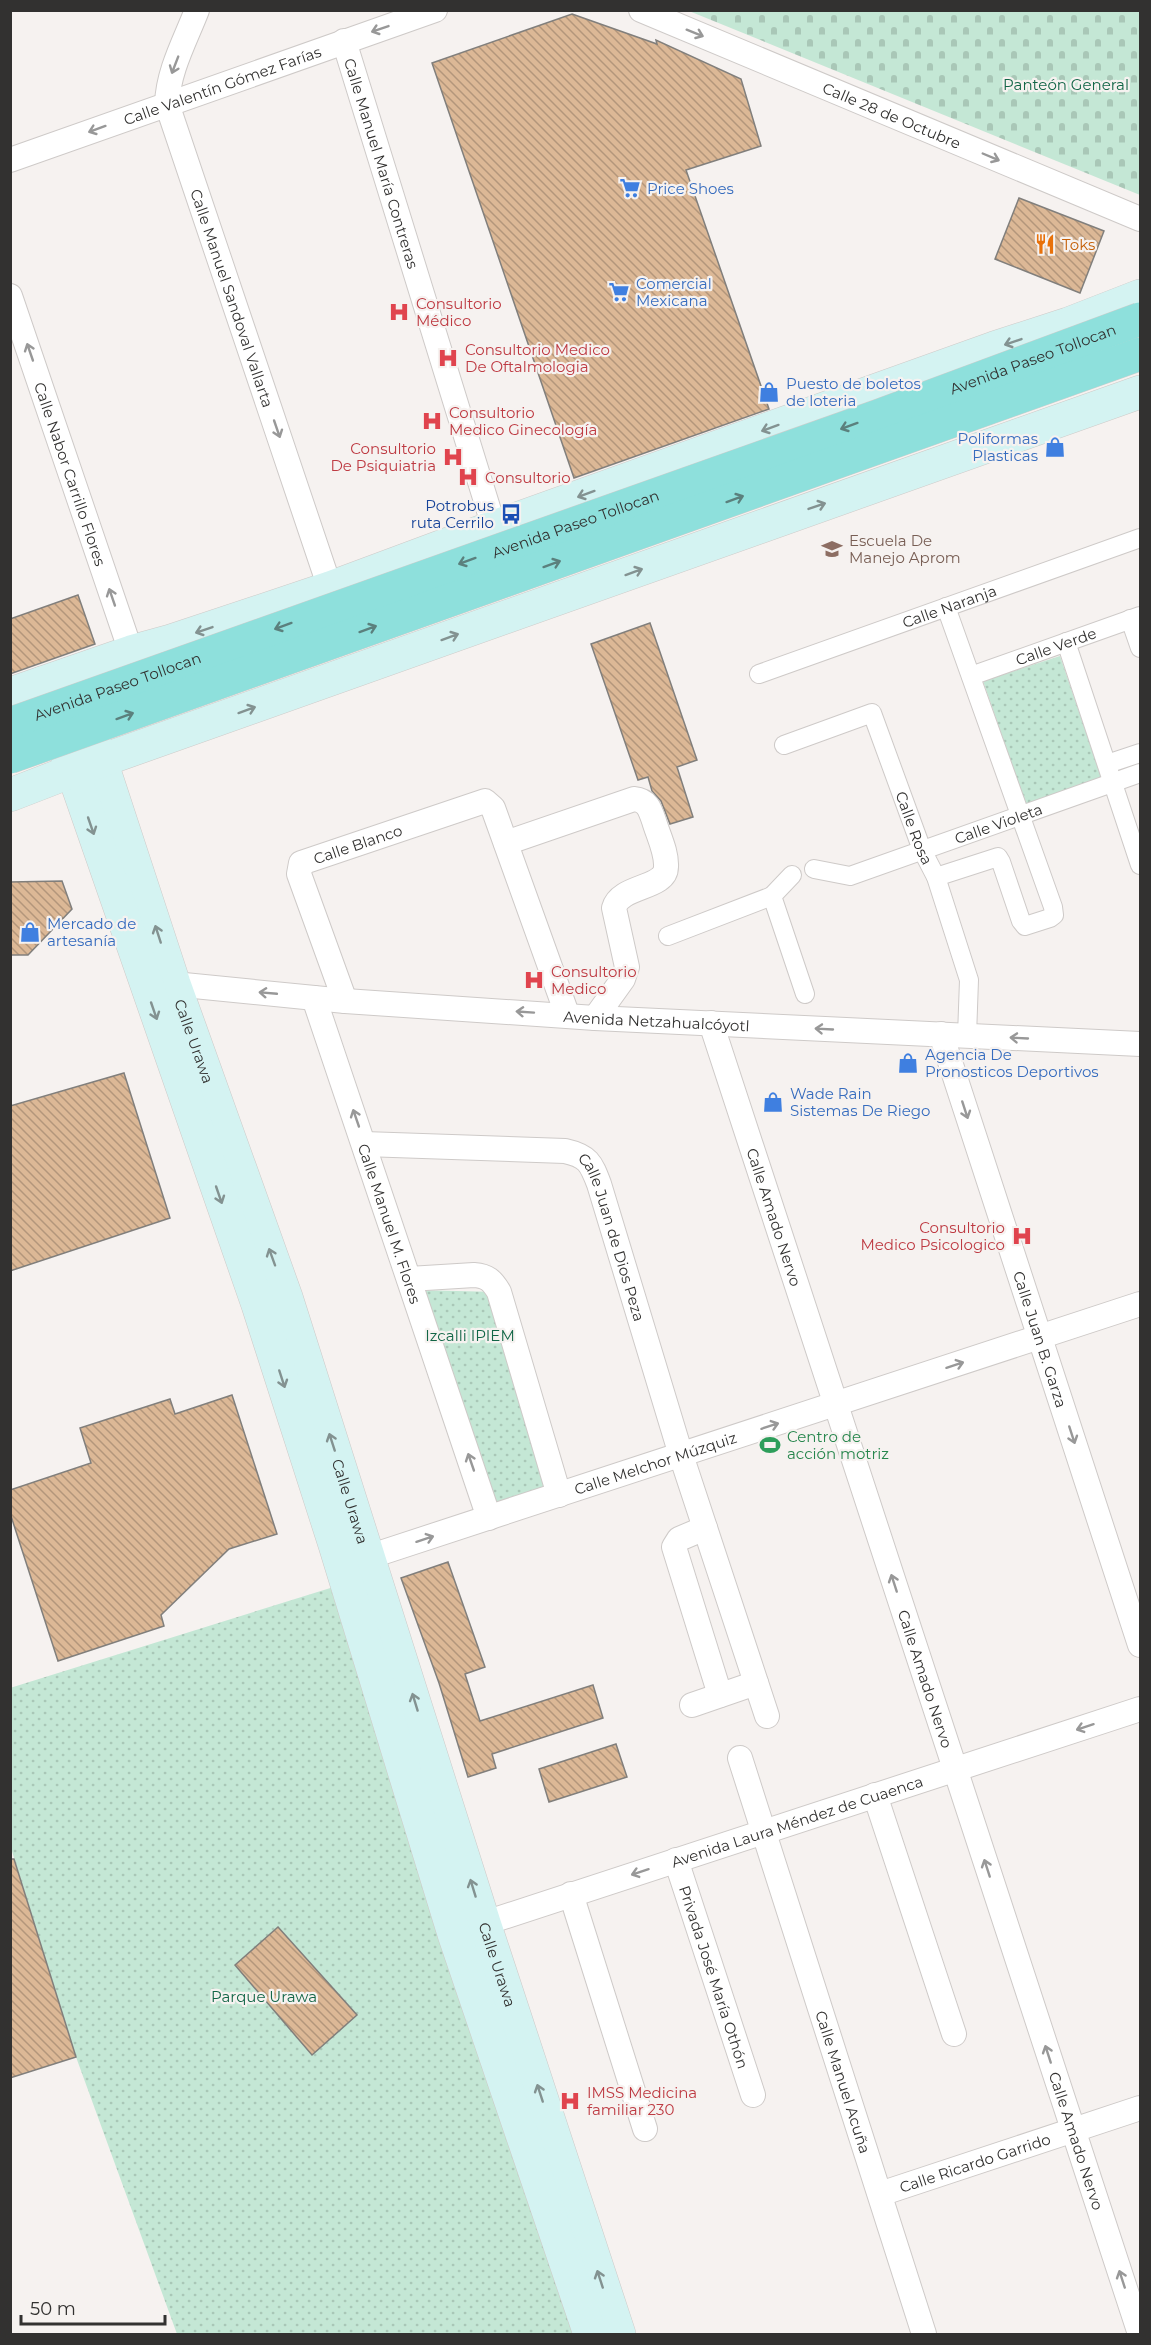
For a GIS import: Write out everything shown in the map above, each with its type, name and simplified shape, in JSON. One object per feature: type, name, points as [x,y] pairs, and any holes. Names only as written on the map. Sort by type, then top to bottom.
[{"type":"highway","name":"Avenida Paseo Tollocan","points":[[10,724],[866,420],[1140,319]]},
{"type":"highway","name":"Avenida Paseo Tollocan","points":[[10,756],[1140,354]]},
{"type":"main road","name":"Avenida Paseo Tollocan","points":[[10,694],[131,652],[330,588],[983,352],[1068,324],[1140,296]]},
{"type":"main road","points":[[10,795],[1129,396],[1125,388],[1126,374],[1118,353],[1105,338],[1094,330],[1068,324]]},
{"type":"main road","points":[[171,641],[159,663],[158,689],[161,701],[175,722],[185,729],[202,726]]},
{"type":"main road","name":"Calle Urawa","points":[[55,679],[87,766],[174,984],[286,1297],[454,1934],[590,2334]]},
{"type":"main road","points":[[10,756],[12,767],[10,773]]},
{"type":"main road","name":"Calle Urawa","points":[[87,766],[258,1305],[356,1562],[484,1923],[619,2334]]},
{"type":"street","name":"Calle Manuel Sandoval Vallarta","points":[[197,10],[173,67],[167,87],[167,104],[330,588]]},
{"type":"street","name":"Calle Valentín Gómez Farías","points":[[10,159],[435,10]]},
{"type":"street","name":"Calle 28 de Octubre","points":[[641,10],[1140,219]]},
{"type":"street","name":"Calle Manuel María Contreras","points":[[344,41],[494,527]]},
{"type":"street","name":"Calle Nabor Carrillo Flores","points":[[10,296],[131,652]]},
{"type":"street","name":"Calle Naranja","points":[[759,674],[1140,538]]},
{"type":"street","points":[[936,877],[998,857],[1021,921],[1025,926],[1054,915],[946,607]]},
{"type":"street","points":[[1135,617],[1140,648]]},
{"type":"street","name":"Calle Verde","points":[[971,676],[1135,617]]},
{"type":"street","points":[[1066,642],[1140,865]]},
{"type":"street","name":"Calle Rosa","points":[[784,745],[872,713],[922,850],[936,877],[969,980],[967,1036]]},
{"type":"street","points":[[1107,764],[1140,753]]},
{"type":"street","name":"Calle Violeta","points":[[814,869],[850,876],[1140,773]]},
{"type":"street","points":[[567,1014],[506,843],[633,799],[641,800],[646,803],[651,812],[666,867],[664,875],[656,881],[624,895],[616,902],[614,908],[627,967],[623,979],[595,1018]]},
{"type":"street","name":"Calle Blanco","points":[[345,1001],[299,874],[301,863],[485,801],[494,808],[506,843]]},
{"type":"street","points":[[668,936],[772,896],[792,875]]},
{"type":"street","points":[[772,896],[805,994]]},
{"type":"street","name":"Avenida Netzahualcóyotl","points":[[174,984],[345,1001],[567,1014],[595,1018],[1140,1044]]},
{"type":"street","name":"Calle Manuel M. Flores","points":[[314,998],[489,1518]]},
{"type":"street","name":"Calle Amado Nervo","points":[[711,1023],[1140,2334]]},
{"type":"street","name":"Calle Juan B. Garza","points":[[940,1035],[1140,1645]]},
{"type":"street","name":"Calle Juan de Dios Peza","points":[[364,1144],[565,1151],[589,1161],[599,1184],[681,1455],[767,1716]]},
{"type":"street","points":[[409,1279],[474,1275],[492,1280],[499,1292],[559,1495]]},
{"type":"street","name":"Calle Melchor Múzquiz","points":[[356,1562],[1140,1304]]},
{"type":"street","points":[[705,1528],[679,1539],[674,1547],[720,1695]]},
{"type":"street","points":[[692,1705],[756,1683]]},
{"type":"street","name":"Avenida Laura Méndez de Cuaenca","points":[[454,1934],[1140,1709]]},
{"type":"street","name":"Calle Manuel Acuña","points":[[740,1758],[924,2334]]},
{"type":"street","points":[[875,1795],[954,2034]]},
{"type":"street","name":"Privada José María Othón","points":[[676,1860],[753,2095]]},
{"type":"street","points":[[571,1894],[645,2129]]},
{"type":"street","name":"Calle Ricardo Garrido","points":[[880,2194],[1140,2108]]},
{"type":"green space","name":"Panteón General","points":[[689,11],[1140,11],[1140,195]]},
{"type":"green space","points":[[1060,656],[1102,779],[1026,805],[983,681]]},
{"type":"green space","name":"Izcalli IPIEM","points":[[413,1290],[499,1292],[559,1495],[489,1518]]},
{"type":"green space","name":"Parque Urawa","points":[[340,1585],[581,2334],[177,2334],[76,2057],[11,1848],[10,1688]]},
{"type":"building","name":"Comercial Mexicana","points":[[572,14],[657,44],[656,40],[741,79],[761,146],[686,170],[769,409],[574,478],[432,63]]},
{"type":"building","points":[[1019,198],[1104,231],[1080,293],[995,259]]},
{"type":"building","points":[[78,595],[95,644],[10,674],[10,619]]},
{"type":"building","points":[[650,623],[697,760],[677,767],[693,817],[670,824],[661,801],[652,791],[648,777],[638,780],[591,644]]},
{"type":"building","name":"Mercado de artesanía","points":[[62,881],[72,909],[28,955],[10,955],[10,882]]},
{"type":"building","points":[[124,1073],[170,1218],[10,1271],[10,1106]]},
{"type":"building","points":[[232,1395],[277,1534],[229,1549],[161,1615],[164,1626],[58,1661],[10,1513],[10,1490],[91,1463],[80,1428],[170,1399],[175,1414]]},
{"type":"building","points":[[448,1562],[485,1667],[465,1674],[480,1721],[593,1685],[603,1718],[492,1754],[496,1768],[468,1777],[439,1683],[401,1578]]},
{"type":"building","points":[[616,1744],[627,1777],[549,1802],[539,1769]]},
{"type":"building","points":[[10,1859],[14,1859],[76,2057],[10,2078]]},
{"type":"building","points":[[278,1927],[357,2015],[312,2055],[235,1965]]},
{"type":"place","name":"Price Shoes","points":[[630,188]]},
{"type":"place","name":"Toks","points":[[1045,244]]},
{"type":"place","name":"Comercial Mexicana","points":[[619,292]]},
{"type":"place","name":"Consultorio Médico","points":[[399,312]]},
{"type":"place","name":"Consultorio Medico De Oftalmologia","points":[[448,358]]},
{"type":"place","name":"Puesto de boletos de loteria","points":[[769,392]]},
{"type":"place","name":"Consultorio Medico Ginecología","points":[[432,421]]},
{"type":"place","name":"Poliformas Plasticas","points":[[1055,447]]},
{"type":"place","name":"Consultorio De Psiquiatria","points":[[453,457]]},
{"type":"place","name":"Consultorio","points":[[468,477]]},
{"type":"place","name":"Potrobus ruta Cerrilo","points":[[511,514]]},
{"type":"place","name":"Escuela De Manejo Aprom","points":[[832,549]]},
{"type":"place","name":"Mercado de artesanía","points":[[30,932]]},
{"type":"place","name":"Consultorio Medico","points":[[534,980]]},
{"type":"place","name":"Agencia De Pronosticos Deportivos","points":[[908,1063]]},
{"type":"place","name":"Wade Rain Sistemas De Riego","points":[[773,1102]]},
{"type":"place","name":"Consultorio Medico Psicologico","points":[[1022,1236]]},
{"type":"place","name":"Centro de acción motriz","points":[[770,1445]]},
{"type":"place","name":"IMSS Medicina familiar 230","points":[[570,2101]]}]
